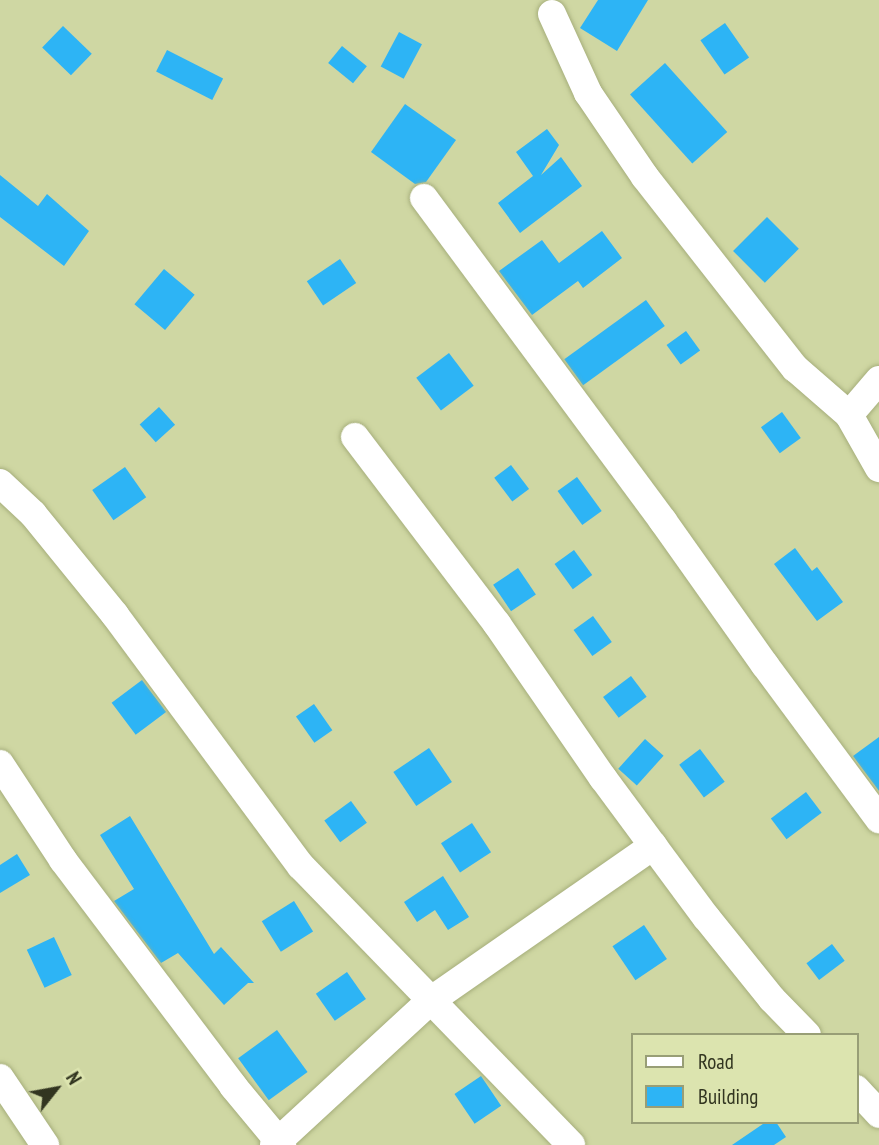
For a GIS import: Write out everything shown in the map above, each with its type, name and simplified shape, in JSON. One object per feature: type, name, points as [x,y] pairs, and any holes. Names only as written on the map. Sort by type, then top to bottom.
[{"type":"street","points":[[552,14],[588,93],[645,177],[794,368],[849,415],[879,468]]},
{"type":"street","points":[[424,198],[879,819]]},
{"type":"street","points":[[849,415],[879,380]]},
{"type":"street","points":[[355,438],[497,624],[653,845],[772,999],[805,1033]]},
{"type":"street","points":[[0,483],[33,514],[107,605],[301,866],[571,1145]]},
{"type":"street","points":[[0,764],[63,860],[278,1144],[430,1002],[653,845]]},
{"type":"street","points":[[0,1078],[45,1145]]},
{"type":"street","points":[[858,1091],[879,1114]]},
{"type":"building","points":[[598,0],[648,0],[617,51],[580,28]]},
{"type":"building","points":[[725,23],[749,57],[725,75],[700,40]]},
{"type":"building","points":[[63,26],[92,54],[71,75],[42,48]]},
{"type":"building","points":[[399,32],[422,44],[404,79],[381,66]]},
{"type":"building","points":[[342,46],[367,66],[353,83],[328,63]]},
{"type":"building","points":[[167,50],[223,79],[212,100],[156,71]]},
{"type":"building","points":[[665,63],[727,132],[692,164],[630,94]]},
{"type":"building","points":[[405,104],[456,140],[426,182],[415,184],[371,152]]},
{"type":"building","points":[[547,129],[559,145],[541,175],[561,157],[582,186],[520,233],[498,203],[533,176],[516,152]]},
{"type":"building","points":[[0,175],[38,206],[47,194],[89,231],[64,266],[0,217]]},
{"type":"building","points":[[767,217],[799,249],[765,283],[733,251]]},
{"type":"building","points":[[602,231],[622,258],[583,288],[578,281],[532,315],[499,271],[542,240],[559,263]]},
{"type":"building","points":[[340,259],[356,283],[323,305],[307,281]]},
{"type":"building","points":[[164,269],[195,295],[165,330],[134,304]]},
{"type":"building","points":[[646,300],[665,326],[583,385],[564,359]]},
{"type":"building","points":[[686,331],[700,350],[681,365],[667,345]]},
{"type":"building","points":[[449,353],[474,386],[441,410],[416,378]]},
{"type":"building","points":[[159,407],[175,425],[156,442],[140,424]]},
{"type":"building","points":[[782,412],[801,438],[780,453],[761,427]]},
{"type":"building","points":[[511,465],[529,489],[512,502],[494,478]]},
{"type":"building","points":[[125,467],[146,497],[113,520],[92,490]]},
{"type":"building","points":[[577,477],[602,511],[582,525],[558,491]]},
{"type":"building","points":[[795,548],[812,571],[817,567],[843,602],[817,621],[774,564]]},
{"type":"building","points":[[574,550],[592,575],[573,589],[555,564]]},
{"type":"building","points":[[518,568],[536,595],[511,611],[493,585]]},
{"type":"building","points":[[593,616],[612,642],[592,656],[574,630]]},
{"type":"building","points":[[631,676],[647,697],[619,718],[603,697]]},
{"type":"building","points":[[142,680],[166,712],[136,735],[112,703]]},
{"type":"building","points":[[314,704],[332,730],[314,743],[296,717]]},
{"type":"building","points":[[879,737],[879,791],[853,756]]},
{"type":"building","points":[[645,739],[664,756],[637,785],[618,769]]},
{"type":"building","points":[[429,748],[452,782],[416,806],[393,772]]},
{"type":"building","points":[[700,749],[725,782],[704,797],[679,765]]},
{"type":"building","points":[[806,792],[822,813],[787,839],[771,818]]},
{"type":"building","points":[[351,801],[367,823],[340,842],[324,820]]},
{"type":"building","points":[[130,816],[214,954],[221,947],[254,983],[248,983],[224,1005],[178,953],[161,963],[114,901],[134,889],[100,835]]},
{"type":"building","points":[[472,823],[491,852],[460,873],[441,843]]},
{"type":"building","points":[[17,854],[30,875],[0,893],[0,865]]},
{"type":"building","points":[[443,876],[469,917],[448,930],[435,910],[417,922],[404,902]]},
{"type":"building","points":[[294,901],[313,932],[281,952],[262,921]]},
{"type":"building","points":[[644,925],[667,959],[635,980],[612,946]]},
{"type":"building","points":[[54,937],[72,975],[45,988],[27,950]]},
{"type":"building","points":[[832,944],[845,961],[819,980],[806,963]]},
{"type":"building","points":[[347,972],[366,999],[335,1021],[316,994]]},
{"type":"building","points":[[277,1030],[308,1072],[269,1100],[238,1058]]},
{"type":"building","points":[[481,1076],[501,1106],[475,1124],[454,1094]]},
{"type":"building","points":[[763,1124],[777,1124],[786,1137],[774,1145],[732,1145]]}]
